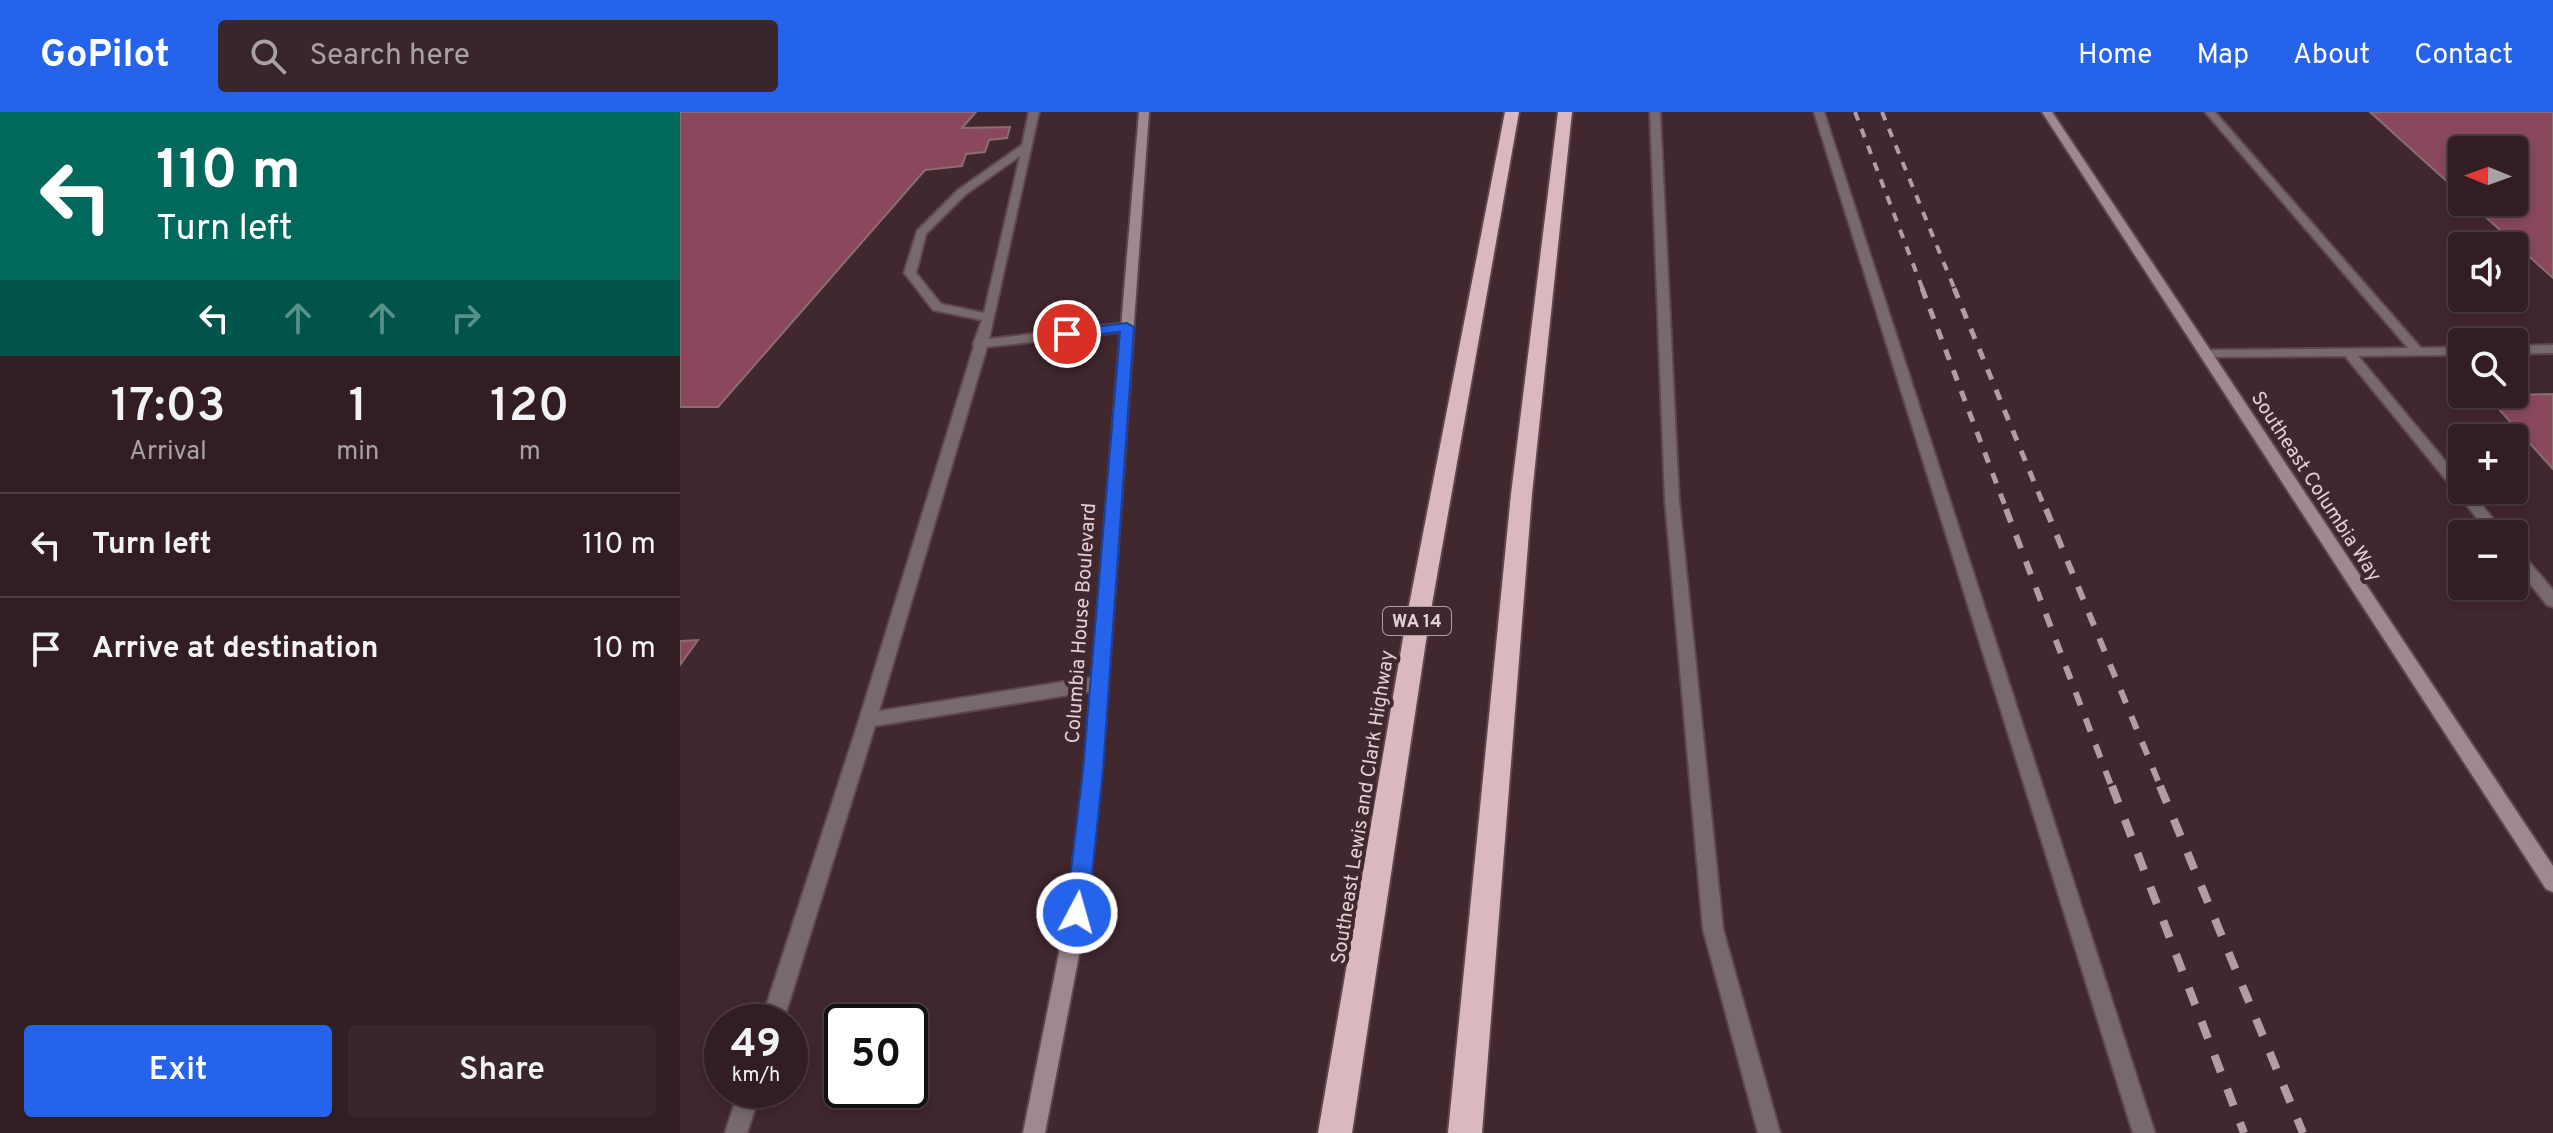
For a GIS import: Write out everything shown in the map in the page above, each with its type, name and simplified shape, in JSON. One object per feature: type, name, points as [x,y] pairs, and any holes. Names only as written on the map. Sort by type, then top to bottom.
[{"type":"highway","name":"Southeast Lewis and Clark Highway","points":[[1335,1133],[1393,757],[1481,266],[1512,112]]},
{"type":"highway","points":[[1465,1133],[1512,574],[1541,292],[1565,112]]},
{"type":"main road","name":"Columbia House Boulevard","points":[[1034,1133],[1077,913],[1100,683],[1144,112]]},
{"type":"main road","name":"Southeast Columbia Way","points":[[2047,112],[2553,883]]},
{"type":"lane","points":[[778,1004],[868,720],[989,318],[1034,112]]},
{"type":"lane","points":[[1655,112],[1672,500],[1713,929],[1769,1133]]},
{"type":"lane","points":[[1819,112],[2144,1133]]},
{"type":"lane","points":[[2210,112],[2417,351]]},
{"type":"lane","points":[[989,318],[937,307],[910,273],[921,233],[962,192],[1028,145]]},
{"type":"lane","points":[[979,344],[1127,327]]},
{"type":"lane","points":[[2528,350],[2553,349]]},
{"type":"lane","points":[[2206,354],[2448,351]]},
{"type":"lane","points":[[2348,352],[2486,520]]},
{"type":"lane","points":[[2528,571],[2553,601]]},
{"type":"lane","points":[[868,720],[1100,683]]},
{"type":"lane","points":[[736,1133],[744,1108]]},
{"type":"building","points":[[680,112],[976,112],[962,128],[1010,127],[1007,138],[989,140],[985,152],[966,154],[962,166],[925,170],[718,407],[680,407]]},
{"type":"building","points":[[2370,112],[2553,112],[2553,278],[2528,255],[2528,232],[2502,232],[2484,216],[2528,216],[2528,136],[2448,136],[2448,182]]},
{"type":"building","points":[[2528,394],[2553,394],[2553,469],[2528,441],[2528,424],[2512,424],[2498,408],[2528,408]]},
{"type":"building","points":[[698,640],[680,665],[680,641]]},
{"type":"railway","points":[[1855,112],[1923,290]]},
{"type":"railway","points":[[1882,112],[1955,290]]},
{"type":"railway","points":[[1922,288],[2007,511]]},
{"type":"railway","points":[[1954,288],[2046,511]]},
{"type":"railway","points":[[2006,509],[2112,788]]},
{"type":"railway","points":[[2046,509],[2161,788]]},
{"type":"railway","points":[[2112,786],[2244,1133]]},
{"type":"railway","points":[[2160,786],[2303,1133]]},
{"type":"route","points":[[1067,334],[1127,327],[1093,770],[1077,913]]}]
